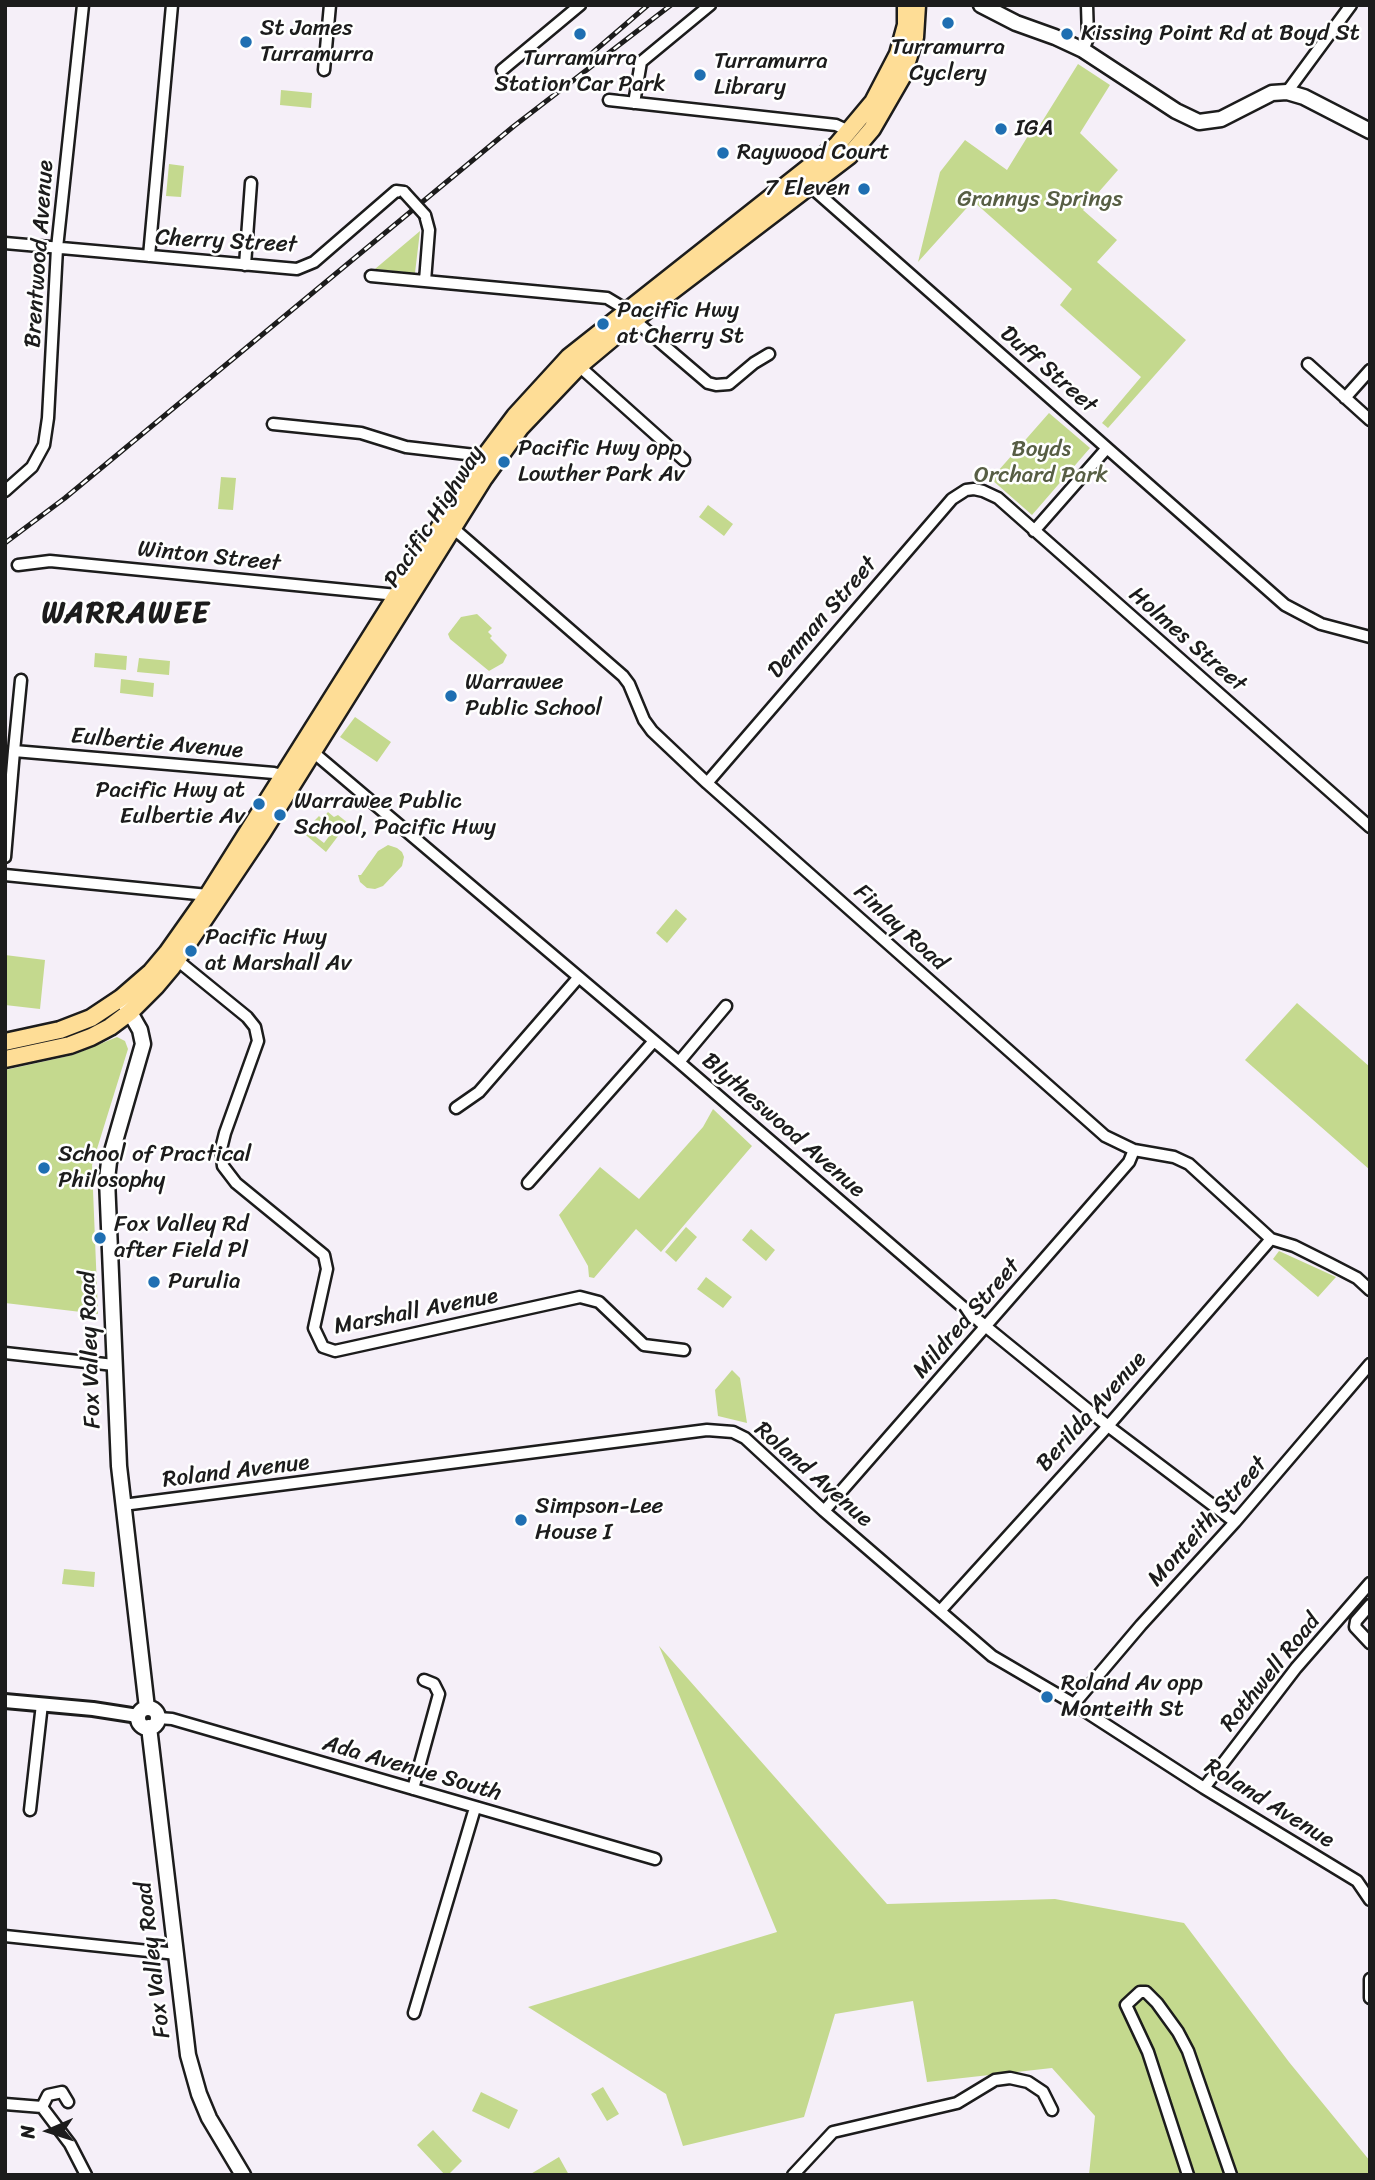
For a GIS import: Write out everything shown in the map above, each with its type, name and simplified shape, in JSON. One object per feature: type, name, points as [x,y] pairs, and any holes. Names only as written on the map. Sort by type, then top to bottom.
[{"type":"highway","name":"Pacific Highway","points":[[5,1059],[70,1045],[110,1027],[167,953],[289,777],[397,595],[482,460],[515,416],[569,357],[811,187],[849,156],[856,136],[898,54],[906,25],[906,5]]},
{"type":"highway","name":"Pacific Highway","points":[[5,1042],[60,1030],[126,1005],[156,986],[177,960],[257,841],[289,777],[313,752],[484,478],[520,428],[630,315],[837,145],[856,136],[886,106],[902,77],[915,37],[917,5]]},
{"type":"main road","points":[[981,5],[1016,23],[1083,50],[1176,111],[1199,121],[1221,119],[1272,93],[1287,92],[1304,97],[1370,131]]},
{"type":"main road","name":"Fox Valley Road","points":[[126,1005],[140,1030],[142,1047],[108,1162],[107,1179],[114,1365],[123,1505],[185,2030],[196,2087],[209,2118],[243,2175]]},
{"type":"street","name":"Brentwood Avenue","points":[[5,491],[32,467],[44,445],[48,418],[57,248],[83,5]]},
{"type":"street","points":[[149,256],[172,5]]},
{"type":"street","points":[[324,70],[330,5]]},
{"type":"street","points":[[502,70],[580,5]]},
{"type":"street","points":[[634,103],[641,62],[710,5]]},
{"type":"street","points":[[1083,50],[1087,38],[1087,5]]},
{"type":"street","points":[[1287,92],[1352,5]]},
{"type":"street","points":[[609,100],[836,125],[856,136]]},
{"type":"street","points":[[245,265],[251,183]]},
{"type":"street","name":"Duff Street","points":[[811,187],[1285,605],[1321,624],[1370,637]]},
{"type":"street","name":"Cherry Street","points":[[5,243],[297,269],[314,262],[396,191],[404,192],[425,215],[429,230],[425,281]]},
{"type":"street","points":[[371,276],[607,298],[708,383],[716,386],[736,380],[754,363],[769,354]]},
{"type":"street","points":[[1308,364],[1370,420]]},
{"type":"street","points":[[579,366],[684,460]]},
{"type":"street","points":[[1345,398],[1370,370]]},
{"type":"street","points":[[273,424],[361,433],[406,447],[475,455],[482,460]]},
{"type":"street","points":[[1034,531],[1107,448]]},
{"type":"street","name":"Holmes Street","points":[[974,489],[998,498],[1370,827]]},
{"type":"street","name":"Denman Street","points":[[707,783],[952,499],[974,489]]},
{"type":"street","name":"Finlay Road","points":[[453,528],[623,676],[652,731],[707,783],[1105,1136],[1134,1150],[1174,1157],[1189,1164],[1271,1239],[1294,1246],[1330,1264],[1357,1278],[1370,1290]]},
{"type":"street","name":"Winton Street","points":[[18,565],[50,561],[397,595]]},
{"type":"street","points":[[5,857],[20,680]]},
{"type":"street","name":"Eulbertie Avenue","points":[[14,751],[289,777]]},
{"type":"street","name":"Blytheswood Avenue","points":[[313,752],[986,1326],[1108,1426],[1235,1522]]},
{"type":"street","points":[[5,874],[208,895]]},
{"type":"street","name":"Marshall Avenue","points":[[177,960],[247,1017],[255,1027],[258,1041],[221,1149],[223,1166],[236,1183],[324,1255],[327,1269],[314,1328],[323,1347],[335,1351],[580,1297],[599,1302],[644,1345],[684,1350]]},
{"type":"street","points":[[456,1108],[478,1092],[579,978]]},
{"type":"street","points":[[679,1062],[726,1006]]},
{"type":"street","points":[[528,1183],[654,1041]]},
{"type":"street","name":"Mildred Street","points":[[824,1511],[1129,1162],[1134,1150]]},
{"type":"street","name":"Berilda Avenue","points":[[941,1610],[1108,1426],[1271,1239]]},
{"type":"street","points":[[5,1353],[114,1365]]},
{"type":"street","name":"Monteith Street","points":[[1074,1703],[1235,1522],[1370,1364]]},
{"type":"street","name":"Roland Avenue","points":[[123,1505],[717,1430],[733,1432],[745,1438],[824,1511],[992,1656],[1074,1703],[1205,1788],[1357,1881],[1369,1899]]},
{"type":"street","name":"Rothwell Road","points":[[1205,1788],[1296,1668],[1370,1583]]},
{"type":"street","points":[[1370,1605],[1356,1621],[1355,1628],[1370,1643]]},
{"type":"street","points":[[413,1789],[439,1694],[434,1684],[424,1680]]},
{"type":"street","points":[[5,1701],[148,1717]]},
{"type":"street","points":[[30,1810],[42,1704]]},
{"type":"street","name":"Ada Avenue South","points":[[148,1717],[172,1720],[654,1859]]},
{"type":"street","points":[[414,2013],[475,1808]]},
{"type":"street","points":[[5,1936],[177,1954]]},
{"type":"street","points":[[1370,1979],[1370,1998]]},
{"type":"street","points":[[1188,2175],[1148,2052],[1126,2005],[1140,1992],[1146,1992],[1157,2003],[1188,2051],[1231,2175]]},
{"type":"street","points":[[793,2175],[833,2133],[957,2103],[995,2080],[1010,2078],[1028,2082],[1044,2092],[1052,2110]]},
{"type":"street","points":[[41,2107],[48,2095],[61,2092],[68,2102]]},
{"type":"street","points":[[5,2104],[41,2107],[70,2144],[86,2175]]},
{"type":"green space","name":"Grannys Springs","points":[[1078,64],[1110,85],[1080,133],[1118,170],[1083,210],[1117,240],[1097,262],[1186,340],[1108,428],[1102,423],[1141,377],[1060,305],[1072,289],[973,201],[918,262],[940,172],[965,140],[1007,170],[1031,131],[1035,133]]},
{"type":"green space","points":[[281,90],[312,93],[311,108],[280,105]]},
{"type":"green space","points":[[169,164],[184,166],[181,197],[166,196]]},
{"type":"green space","points":[[420,231],[415,273],[375,269]]},
{"type":"green space","name":"Boyds Orchard Park","points":[[1049,413],[1090,448],[1032,515],[991,479]]},
{"type":"green space","points":[[221,477],[236,478],[233,510],[218,509]]},
{"type":"green space","points":[[708,505],[733,524],[724,536],[699,517]]},
{"type":"green space","points":[[477,614],[492,628],[488,632],[492,636],[490,638],[507,655],[503,663],[489,671],[450,639],[448,634],[461,617]]},
{"type":"green space","points":[[95,653],[127,656],[126,670],[94,667]]},
{"type":"green space","points":[[139,658],[170,661],[169,675],[137,672]]},
{"type":"green space","points":[[121,679],[154,683],[153,697],[120,693]]},
{"type":"green space","points":[[355,717],[391,742],[377,762],[340,737]]},
{"type":"green space","points":[[328,812],[334,817],[338,815],[348,823],[326,852],[295,826],[298,823],[324,843],[330,835],[314,821],[319,816],[322,819]]},
{"type":"green space","points":[[388,845],[402,852],[402,866],[383,886],[367,888],[360,882],[358,875],[361,875],[378,851]]},
{"type":"green space","points":[[676,909],[687,919],[667,943],[656,933]]},
{"type":"green space","points":[[5,955],[45,960],[40,1009],[5,1005]]},
{"type":"green space","points":[[1297,1003],[1370,1067],[1370,1170],[1245,1060]]},
{"type":"green space","points":[[117,1037],[125,1041],[128,1049],[92,1165],[98,1314],[5,1303],[5,1070],[73,1055]]},
{"type":"green space","points":[[713,1109],[752,1146],[661,1252],[636,1229],[594,1278],[589,1277],[588,1266],[559,1215],[600,1167],[639,1199],[703,1127]]},
{"type":"green space","points":[[686,1227],[697,1237],[676,1262],[665,1252]]},
{"type":"green space","points":[[751,1229],[775,1250],[766,1261],[742,1240]]},
{"type":"green space","points":[[1279,1251],[1336,1277],[1318,1297],[1273,1259]]},
{"type":"green space","points":[[706,1277],[732,1297],[723,1308],[697,1289]]},
{"type":"green space","points":[[732,1370],[740,1378],[747,1423],[718,1416],[715,1390]]},
{"type":"green space","points":[[64,1569],[95,1572],[94,1587],[62,1584]]},
{"type":"green space","points":[[659,1646],[887,1904],[1055,1899],[1184,1923],[1289,2062],[1370,2161],[1370,2175],[1089,2175],[1095,2116],[1052,2068],[927,2082],[913,2001],[835,2014],[804,2117],[683,2146],[666,2094],[528,2007],[777,1932]]},
{"type":"green space","points":[[603,2087],[619,2114],[607,2121],[591,2094]]},
{"type":"green space","points":[[481,2092],[518,2110],[509,2129],[472,2111]]},
{"type":"green space","points":[[433,2130],[462,2161],[448,2175],[417,2145]]},
{"type":"green space","points":[[559,2157],[569,2175],[529,2175]]},
{"type":"railway","points":[[591,54],[648,5]]},
{"type":"railway","points":[[5,543],[65,498],[514,126],[671,5]]},
{"type":"place","name":"Turramurra Cyclery","points":[[948,23]]},
{"type":"place","name":"Turramurra Station Car Park","points":[[580,34]]},
{"type":"place","name":"Kissing Point Rd at Boyd St","points":[[1067,34]]},
{"type":"place","name":"St James Turramurra","points":[[246,42]]},
{"type":"place","name":"Turramurra Library","points":[[700,75]]},
{"type":"place","name":"IGA","points":[[1001,129]]},
{"type":"place","name":"Raywood Court","points":[[723,153]]},
{"type":"place","name":"7 Eleven","points":[[864,189]]},
{"type":"place","name":"Pacific Hwy at Cherry St","points":[[603,324]]},
{"type":"place","name":"Pacific Hwy opp Lowther Park Av","points":[[504,462]]},
{"type":"place","name":"Warrawee Public School","points":[[451,696]]},
{"type":"place","name":"Pacific Hwy at Eulbertie Av","points":[[259,804]]},
{"type":"place","name":"Warrawee Public School, Pacific Hwy","points":[[280,815]]},
{"type":"place","name":"Pacific Hwy at Marshall Av","points":[[191,951]]},
{"type":"place","name":"School of Practical Philosophy","points":[[44,1168]]},
{"type":"place","name":"Fox Valley Rd after Field Pl","points":[[100,1238]]},
{"type":"place","name":"Purulia","points":[[154,1282]]},
{"type":"place","name":"Simpson-Lee House I","points":[[521,1520]]},
{"type":"place","name":"Roland Av opp Monteith St","points":[[1047,1697]]},
{"type":"district","name":"WARRAWEE","points":[[126,614]]}]
